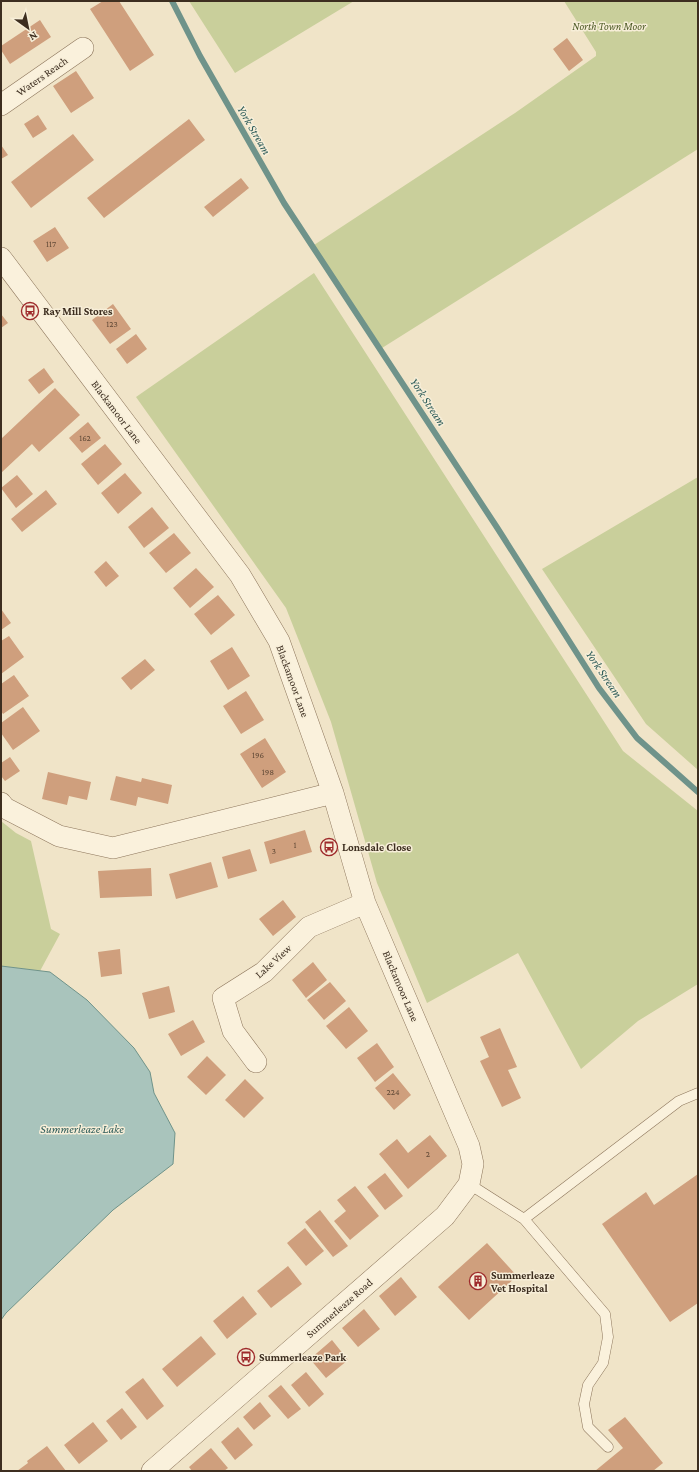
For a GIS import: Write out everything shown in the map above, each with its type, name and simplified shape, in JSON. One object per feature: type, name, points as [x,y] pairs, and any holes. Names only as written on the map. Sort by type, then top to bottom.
[{"type":"street","name":"Waters Reach","points":[[1,105],[82,48]]},
{"type":"street","name":"Blackamoor Lane","points":[[1,258],[240,575],[279,641],[333,793],[365,903],[469,1146],[471,1174]]},
{"type":"street","points":[[1,803],[5,808],[59,836],[113,848],[333,793]]},
{"type":"street","name":"Lake View","points":[[256,1062],[234,1031],[223,998],[264,972],[309,928],[365,903]]},
{"type":"street","name":"Summerleaze Road","points":[[152,1471],[445,1216],[471,1174]]},
{"type":"lane","points":[[524,1219],[679,1101],[698,1093]]},
{"type":"lane","points":[[471,1174],[524,1219],[605,1314],[608,1337],[603,1363],[588,1385],[584,1404],[588,1427],[608,1447]]},
{"type":"green space","points":[[189,1],[354,1],[235,73]]},
{"type":"green space","name":"North Town Moor","points":[[564,1],[698,1],[698,149],[382,348],[314,245],[515,113],[596,56],[596,52]]},
{"type":"green space","points":[[314,273],[623,751],[698,811],[698,984],[638,1021],[581,1069],[518,953],[427,1003],[377,883],[331,722],[286,608],[136,397]]},
{"type":"green space","points":[[698,477],[698,770],[646,724],[542,569]]},
{"type":"green space","points":[[1,821],[16,833],[31,841],[51,929],[60,934],[40,971],[1,966]]},
{"type":"water","name":"Summerleaze Lake","points":[[1,966],[50,972],[87,1000],[134,1048],[150,1072],[154,1093],[175,1133],[173,1164],[113,1210],[6,1313],[1,1320]]},
{"type":"building","points":[[103,1],[119,1],[154,55],[130,71],[90,9]]},
{"type":"building","points":[[40,20],[51,37],[10,64],[1,50],[1,46]]},
{"type":"building","points":[[567,38],[583,60],[569,71],[553,49]]},
{"type":"building","points":[[76,71],[94,98],[71,113],[53,86]]},
{"type":"building","points":[[38,115],[47,129],[33,138],[24,124]]},
{"type":"building","points":[[189,119],[205,140],[104,218],[87,198]]},
{"type":"building","points":[[73,134],[94,160],[31,208],[11,182]]},
{"type":"building","points":[[1,145],[8,155],[1,159]]},
{"type":"building","points":[[241,178],[249,188],[213,217],[204,207]]},
{"type":"building","points":[[55,227],[69,248],[47,262],[33,241]]},
{"type":"building","points":[[113,304],[131,329],[110,344],[92,320]]},
{"type":"building","points":[[1,314],[8,323],[1,328]]},
{"type":"building","points":[[136,334],[147,349],[127,364],[116,349]]},
{"type":"building","points":[[44,368],[54,382],[39,394],[28,380]]},
{"type":"building","points":[[55,388],[80,415],[39,452],[32,444],[1,473],[1,439]]},
{"type":"building","points":[[88,422],[101,438],[82,453],[69,438]]},
{"type":"building","points":[[105,444],[122,464],[98,485],[81,464]]},
{"type":"building","points":[[125,473],[142,493],[118,514],[101,493]]},
{"type":"building","points":[[17,475],[33,494],[16,508],[1,488]]},
{"type":"building","points":[[46,490],[57,504],[22,532],[11,519]]},
{"type":"building","points":[[152,507],[169,528],[144,548],[128,527]]},
{"type":"building","points":[[174,533],[191,553],[166,573],[149,553]]},
{"type":"building","points":[[106,561],[119,576],[106,587],[94,572]]},
{"type":"building","points":[[196,568],[214,587],[190,608],[173,588]]},
{"type":"building","points":[[218,595],[235,615],[211,635],[194,614]]},
{"type":"building","points":[[1,609],[11,623],[1,630]]},
{"type":"building","points":[[9,636],[24,657],[1,674],[1,641]]},
{"type":"building","points":[[232,647],[250,676],[228,690],[210,661]]},
{"type":"building","points":[[145,659],[155,670],[131,690],[121,678]]},
{"type":"building","points":[[14,675],[29,696],[3,714],[1,711],[1,684]]},
{"type":"building","points":[[246,691],[264,720],[241,734],[223,706]]},
{"type":"building","points":[[23,707],[40,731],[13,750],[1,733],[1,723]]},
{"type":"building","points":[[265,738],[286,772],[262,788],[240,754]]},
{"type":"building","points":[[10,757],[20,771],[5,781],[1,776],[1,763]]},
{"type":"building","points":[[48,772],[91,782],[87,800],[69,796],[67,805],[42,799]]},
{"type":"building","points":[[116,776],[141,782],[142,778],[172,785],[168,804],[138,797],[136,806],[110,800]]},
{"type":"building","points":[[305,830],[312,852],[270,864],[264,842]]},
{"type":"building","points":[[250,849],[257,871],[228,879],[222,857]]},
{"type":"building","points":[[211,862],[218,887],[176,899],[169,874]]},
{"type":"building","points":[[151,868],[152,896],[100,898],[98,871]]},
{"type":"building","points":[[283,900],[296,917],[273,936],[259,919]]},
{"type":"building","points":[[120,949],[122,974],[101,977],[98,952]]},
{"type":"building","points":[[313,962],[327,980],[306,998],[292,980]]},
{"type":"building","points":[[330,982],[346,1001],[324,1020],[307,1000]]},
{"type":"building","points":[[169,986],[175,1012],[149,1019],[142,993]]},
{"type":"building","points":[[349,1007],[368,1031],[346,1049],[326,1026]]},
{"type":"building","points":[[193,1020],[205,1042],[181,1056],[168,1034]]},
{"type":"building","points":[[500,1028],[517,1067],[508,1070],[521,1098],[502,1107],[480,1061],[489,1057],[480,1037]]},
{"type":"building","points":[[377,1043],[394,1067],[375,1082],[357,1058]]},
{"type":"building","points":[[207,1056],[226,1075],[206,1095],[187,1077]]},
{"type":"building","points":[[393,1073],[411,1095],[394,1110],[375,1088]]},
{"type":"building","points":[[245,1079],[264,1098],[244,1118],[225,1100]]},
{"type":"building","points":[[430,1135],[447,1156],[408,1189],[379,1154],[397,1139],[408,1153]]},
{"type":"building","points":[[385,1173],[403,1196],[385,1210],[367,1187]]},
{"type":"building","points":[[698,1174],[698,1303],[670,1322],[602,1224],[646,1192],[654,1205]]},
{"type":"building","points":[[355,1186],[379,1216],[350,1240],[334,1221],[346,1211],[337,1200]]},
{"type":"building","points":[[320,1210],[348,1246],[333,1257],[305,1222]]},
{"type":"building","points":[[305,1228],[324,1251],[306,1266],[287,1243]]},
{"type":"building","name":"Summerleaze Vet Hospital","points":[[487,1243],[517,1276],[469,1320],[438,1287]]},
{"type":"building","points":[[288,1266],[302,1284],[271,1308],[257,1291]]},
{"type":"building","points":[[401,1277],[417,1297],[395,1316],[379,1296]]},
{"type":"building","points":[[243,1296],[257,1314],[227,1339],[213,1321]]},
{"type":"building","points":[[364,1309],[380,1329],[358,1347],[342,1328]]},
{"type":"building","points":[[201,1336],[216,1354],[177,1387],[162,1369]]},
{"type":"building","points":[[332,1340],[348,1360],[326,1378],[310,1359]]},
{"type":"building","points":[[306,1372],[324,1394],[309,1407],[291,1385]]},
{"type":"building","points":[[143,1378],[164,1406],[147,1420],[125,1392]]},
{"type":"building","points":[[281,1385],[301,1409],[288,1419],[268,1396]]},
{"type":"building","points":[[260,1402],[271,1416],[254,1430],[243,1417]]},
{"type":"building","points":[[122,1408],[137,1427],[121,1440],[106,1421]]},
{"type":"building","points":[[625,1417],[663,1463],[653,1471],[595,1471],[623,1448],[608,1430]]},
{"type":"building","points":[[93,1422],[108,1441],[79,1464],[64,1445]]},
{"type":"building","points":[[238,1427],[253,1445],[235,1460],[221,1442]]},
{"type":"building","points":[[47,1446],[66,1471],[17,1471],[28,1463],[27,1461]]},
{"type":"building","points":[[211,1448],[228,1468],[224,1471],[192,1471],[189,1467]]},
{"type":"waterway","name":"York Stream","points":[[172,1],[200,56],[284,203],[498,529],[599,688],[637,738],[698,792]]},
{"type":"place","name":"Ray Mill Stores","points":[[30,311]]},
{"type":"place","name":"Lonsdale Close","points":[[329,847]]},
{"type":"place","name":"Summerleaze Vet Hospital","points":[[478,1281]]},
{"type":"place","name":"Summerleaze Park","points":[[246,1357]]}]
